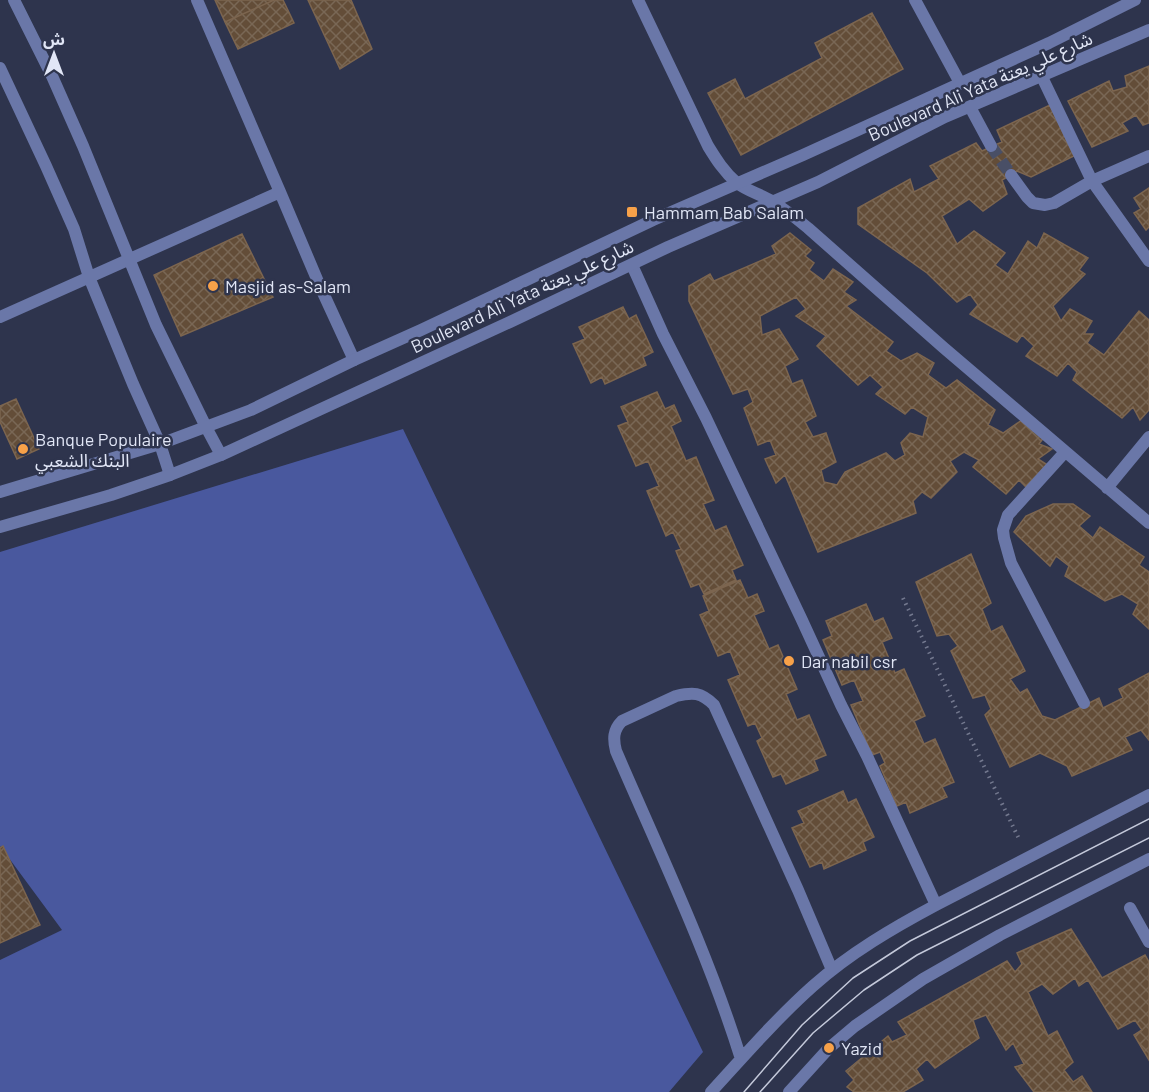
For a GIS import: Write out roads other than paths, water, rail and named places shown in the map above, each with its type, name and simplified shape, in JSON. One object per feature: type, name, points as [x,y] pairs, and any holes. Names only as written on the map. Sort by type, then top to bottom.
[{"type":"street","points":[[14,0],[79,136],[156,325],[221,454]]},
{"type":"street","points":[[197,0],[319,285],[354,360]]},
{"type":"street","points":[[638,0],[708,146],[720,165],[738,184],[790,213],[1149,523]]},
{"type":"street","points":[[915,0],[960,83]]},
{"type":"street","name":"Boulevard Ali Yata شارع علي يعتة","points":[[0,492],[160,444],[272,400],[653,220],[738,184],[1049,43],[1135,0]]},
{"type":"street","name":"Boulevard Ali Yata شارع علي يعتة","points":[[0,527],[111,495],[170,475],[221,454],[818,182],[945,117],[1149,30]]},
{"type":"street","points":[[0,68],[70,221],[89,277],[160,444],[170,475]]},
{"type":"street","points":[[1041,75],[1092,181],[1149,261]]},
{"type":"street","points":[[970,107],[991,147]]},
{"type":"street","points":[[1011,174],[1027,197],[1045,205],[1054,203],[1092,181],[1149,156]]},
{"type":"street","points":[[0,317],[280,192]]},
{"type":"street","points":[[632,265],[936,905]]},
{"type":"street","points":[[1107,488],[1149,438]]},
{"type":"street","points":[[1065,452],[1008,515],[1003,530],[1011,563],[1084,703]]},
{"type":"street","points":[[741,1059],[707,962],[616,751],[614,735],[622,721],[675,696],[685,694],[701,695],[714,705],[832,970]]},
{"type":"street","points":[[711,1092],[813,986],[832,970],[901,924],[1149,795]]},
{"type":"street","points":[[789,1092],[815,1062],[838,1041],[923,979],[1000,935],[1149,859]]},
{"type":"street","points":[[1130,908],[1149,942]]},
{"type":"tunnel","points":[[991,146],[1011,175]]},
{"type":"tram line","points":[[744,1092],[802,1025],[853,978],[910,941],[1149,819]]},
{"type":"tram line","points":[[760,1092],[813,1033],[864,990],[917,955],[1149,838]]},
{"type":"place","name":"Hammam Bab Salam","points":[[632,212]]},
{"type":"place","name":"Masjid as-Salam","points":[[213,286]]},
{"type":"place","name":"Banque Populaire البنك الشعبي","points":[[23,449]]},
{"type":"place","name":"Dar nabil csr","points":[[789,661]]},
{"type":"place","name":"Yazid","points":[[829,1048]]}]
